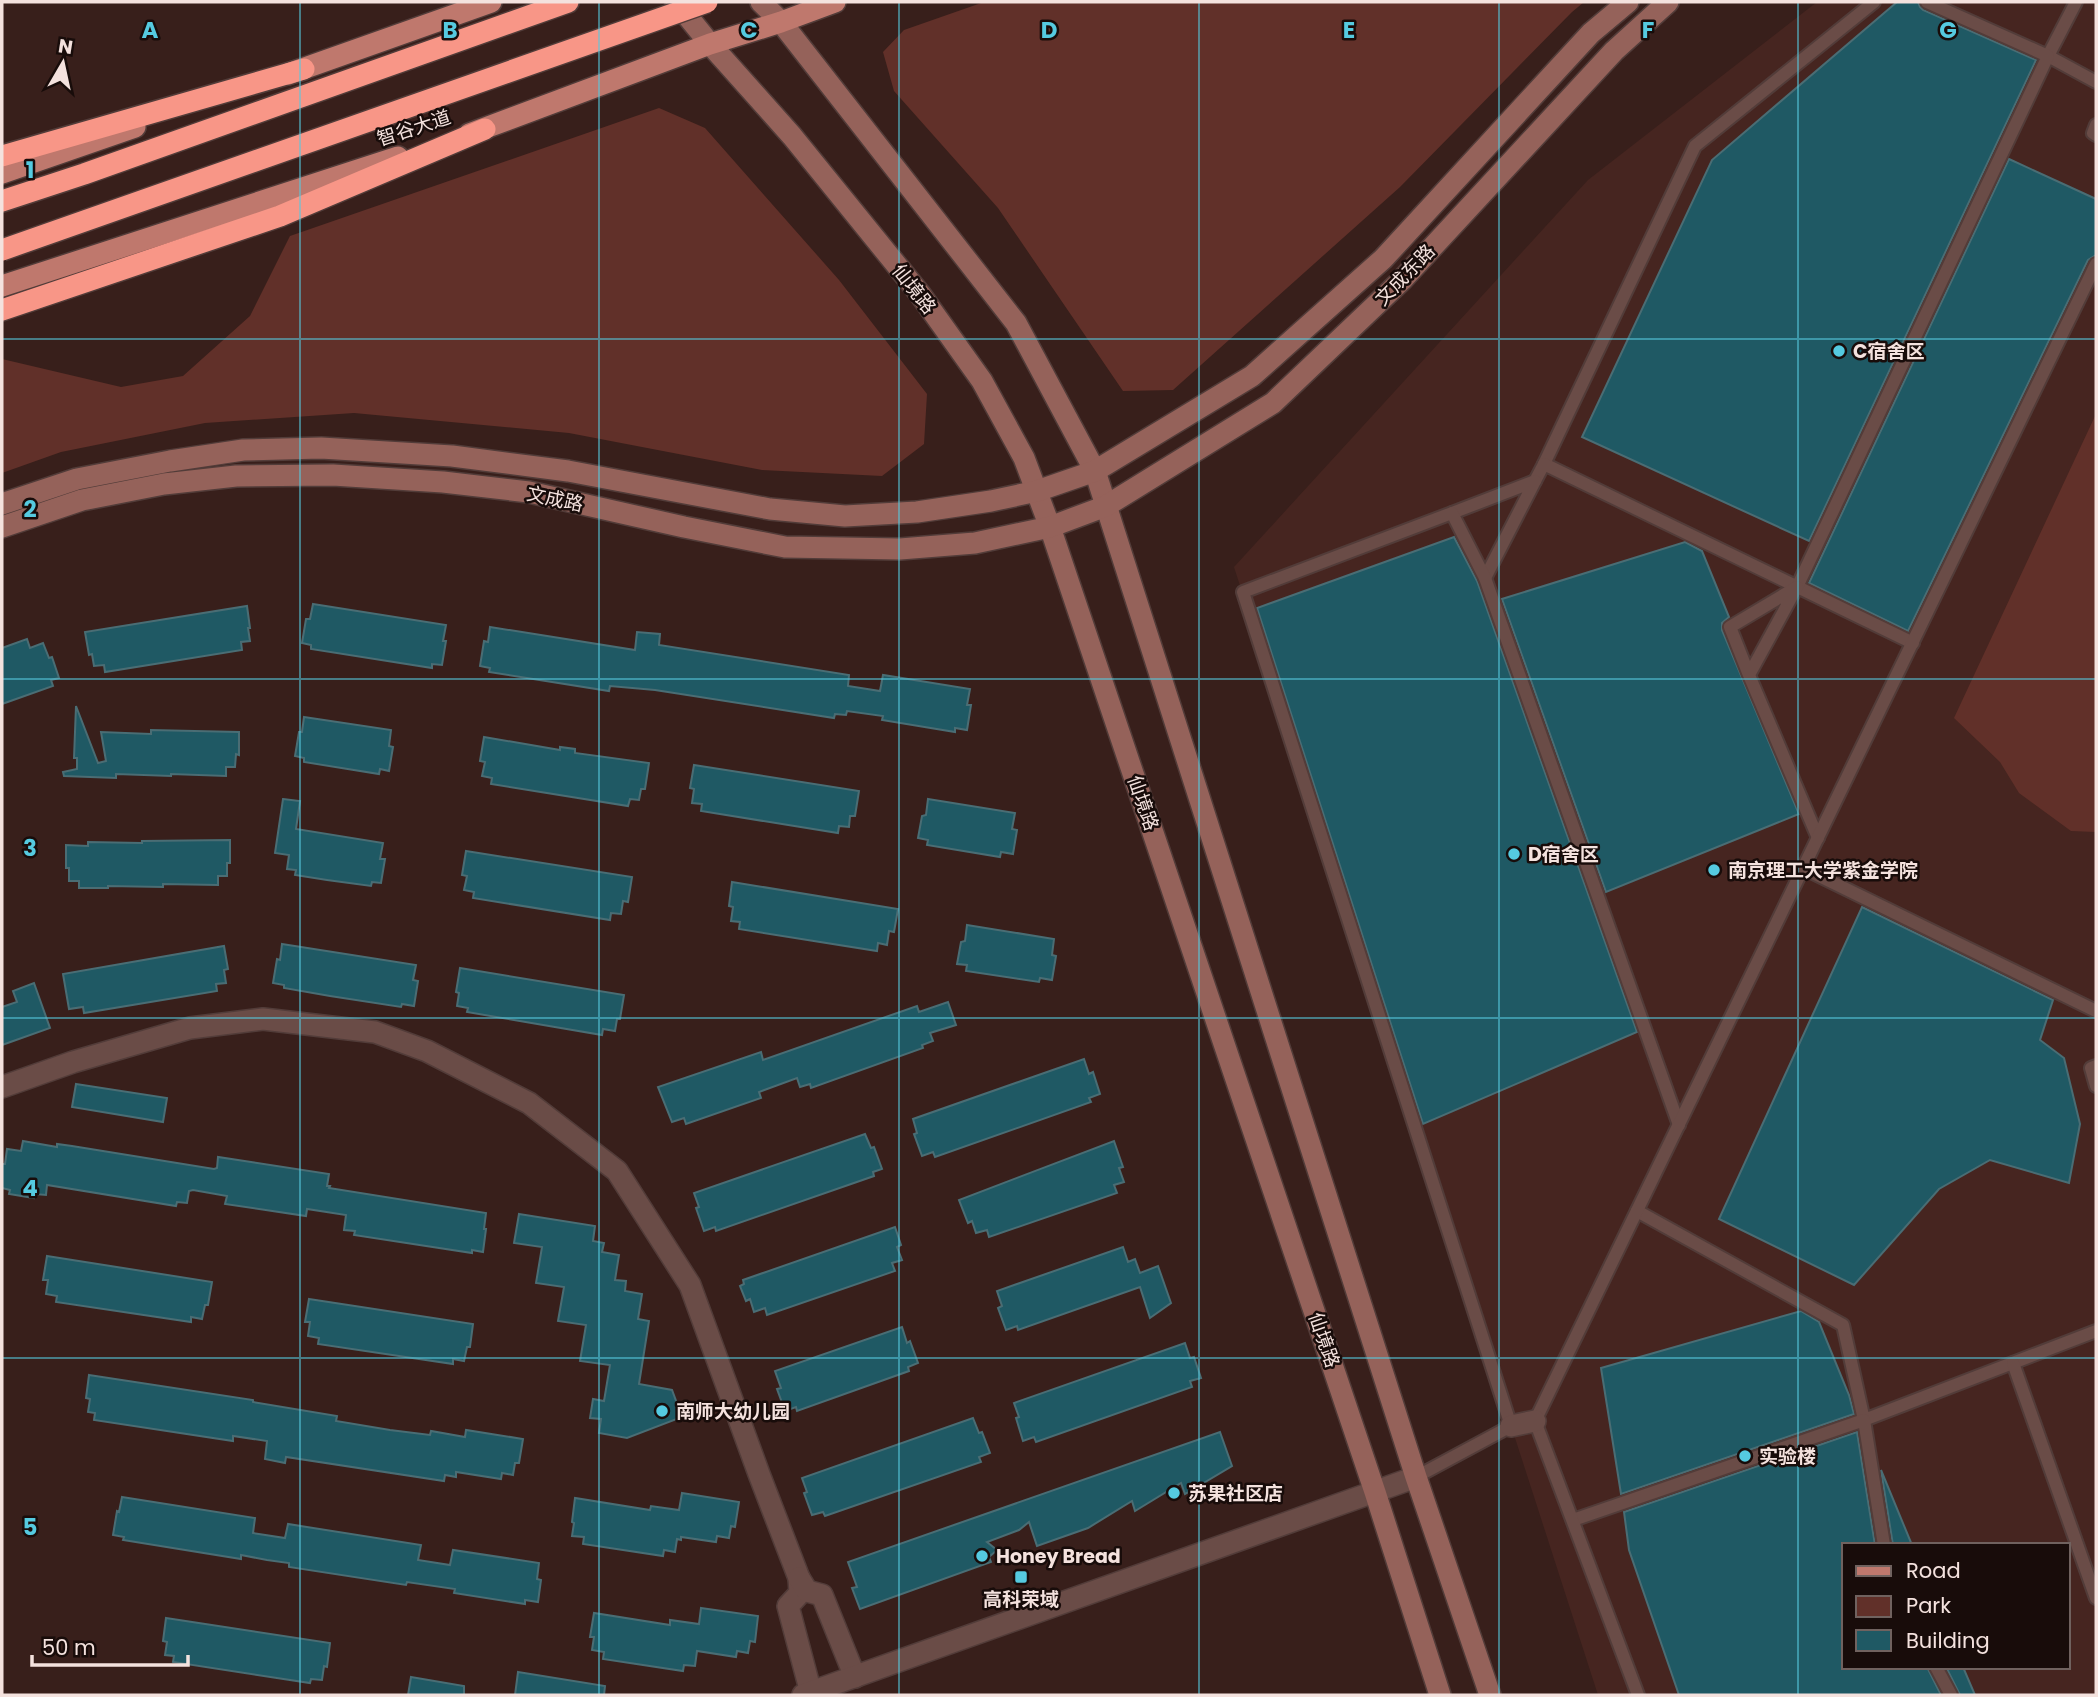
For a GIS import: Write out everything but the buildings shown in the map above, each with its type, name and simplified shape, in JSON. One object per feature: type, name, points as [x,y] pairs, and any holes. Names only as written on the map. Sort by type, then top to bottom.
[{"type":"highway","points":[[2,201],[568,2]]},
{"type":"highway","name":"智谷大道","points":[[2,250],[707,2]]},
{"type":"highway","points":[[2,156],[304,69]]},
{"type":"highway","points":[[2,310],[280,216],[485,129]]},
{"type":"main road","points":[[2,173],[491,2]]},
{"type":"main road","name":"仙境路","points":[[676,2],[792,136],[920,294],[982,381],[1024,457],[1050,527],[1375,1492],[1440,1695]]},
{"type":"main road","points":[[761,2],[781,22],[1016,323],[1095,471],[1416,1478],[1490,1695]]},
{"type":"main road","name":"智谷大道","points":[[2,286],[485,129],[710,44],[835,2]]},
{"type":"main road","name":"文成东路","points":[[1095,471],[1252,376],[1383,259],[1591,33],[1628,2]]},
{"type":"main road","name":"文成东路","points":[[1105,506],[1273,403],[1402,281],[1614,51],[1668,2]]},
{"type":"main road","name":"文成路","points":[[2,504],[77,480],[170,461],[243,450],[382,450],[465,458],[568,471],[770,509],[845,516],[917,512],[991,501],[1037,491],[1095,471]]},
{"type":"main road","name":"文成路","points":[[2,527],[82,500],[164,484],[236,476],[333,475],[443,482],[528,492],[785,547],[912,548],[975,543],[1050,527],[1105,506]]},
{"type":"street","points":[[2,1087],[73,1062],[190,1028],[263,1019],[374,1032],[427,1051],[528,1103],[617,1171],[690,1285],[799,1578],[807,1591],[822,1595],[856,1677]]},
{"type":"street","points":[[1511,1426],[1535,1421]]},
{"type":"street","points":[[799,1578],[800,1592],[788,1606],[807,1694],[1416,1478]]},
{"type":"lane","points":[[1485,578],[1544,464],[1695,146],[1874,2]]},
{"type":"lane","points":[[1927,2],[2048,56],[2096,82]]},
{"type":"lane","points":[[1749,675],[1797,587],[2076,2]]},
{"type":"lane","points":[[2096,125],[2093,133],[2096,135]]},
{"type":"lane","points":[[1638,1695],[1535,1421],[2096,264]]},
{"type":"lane","points":[[1544,464],[1913,643]]},
{"type":"lane","points":[[1416,1478],[1511,1426],[1243,592],[1535,481]]},
{"type":"lane","points":[[1452,513],[1485,578],[1679,1125]]},
{"type":"lane","points":[[1797,587],[1730,627],[1818,838]]},
{"type":"lane","points":[[1803,868],[2096,1011]]},
{"type":"lane","points":[[2096,1066],[2091,1068],[2096,1086]]},
{"type":"lane","points":[[1637,1212],[1843,1325],[1864,1420],[1884,1543]]},
{"type":"lane","points":[[1573,1520],[1864,1420],[2096,1331]]},
{"type":"lane","points":[[2013,1363],[2096,1598]]},
{"type":"lane","points":[[1937,1669],[1951,1695]]},
{"type":"shaded area","name":"南京理工大学紫金学院","points":[[1817,2],[2096,2],[2096,1695],[1598,1695],[1234,567],[1588,180]]},
{"type":"green space","points":[[984,2],[1584,2],[1400,187],[1173,390],[1123,391],[998,208],[894,91],[883,52],[904,30]]},
{"type":"green space","points":[[659,108],[705,128],[839,280],[927,394],[924,444],[882,476],[762,470],[569,433],[354,413],[205,423],[61,452],[2,473],[2,359],[121,387],[183,376],[250,316],[290,236]]},
{"type":"green space","points":[[2096,414],[2096,832],[2071,831],[2019,793],[2000,762],[1954,718]]},
{"type":"place","name":"C宿舍区","points":[[1839,351]]},
{"type":"place","name":"D宿舍区","points":[[1514,854]]},
{"type":"place","name":"南京理工大学紫金学院","points":[[1714,870]]},
{"type":"place","name":"南师大幼儿园","points":[[662,1411]]},
{"type":"place","name":"实验楼","points":[[1745,1456]]},
{"type":"place","name":"苏果社区店","points":[[1174,1493]]},
{"type":"place","name":"Honey Bread","points":[[982,1556]]},
{"type":"place","name":"高科荣域","points":[[1021,1577]]}]
